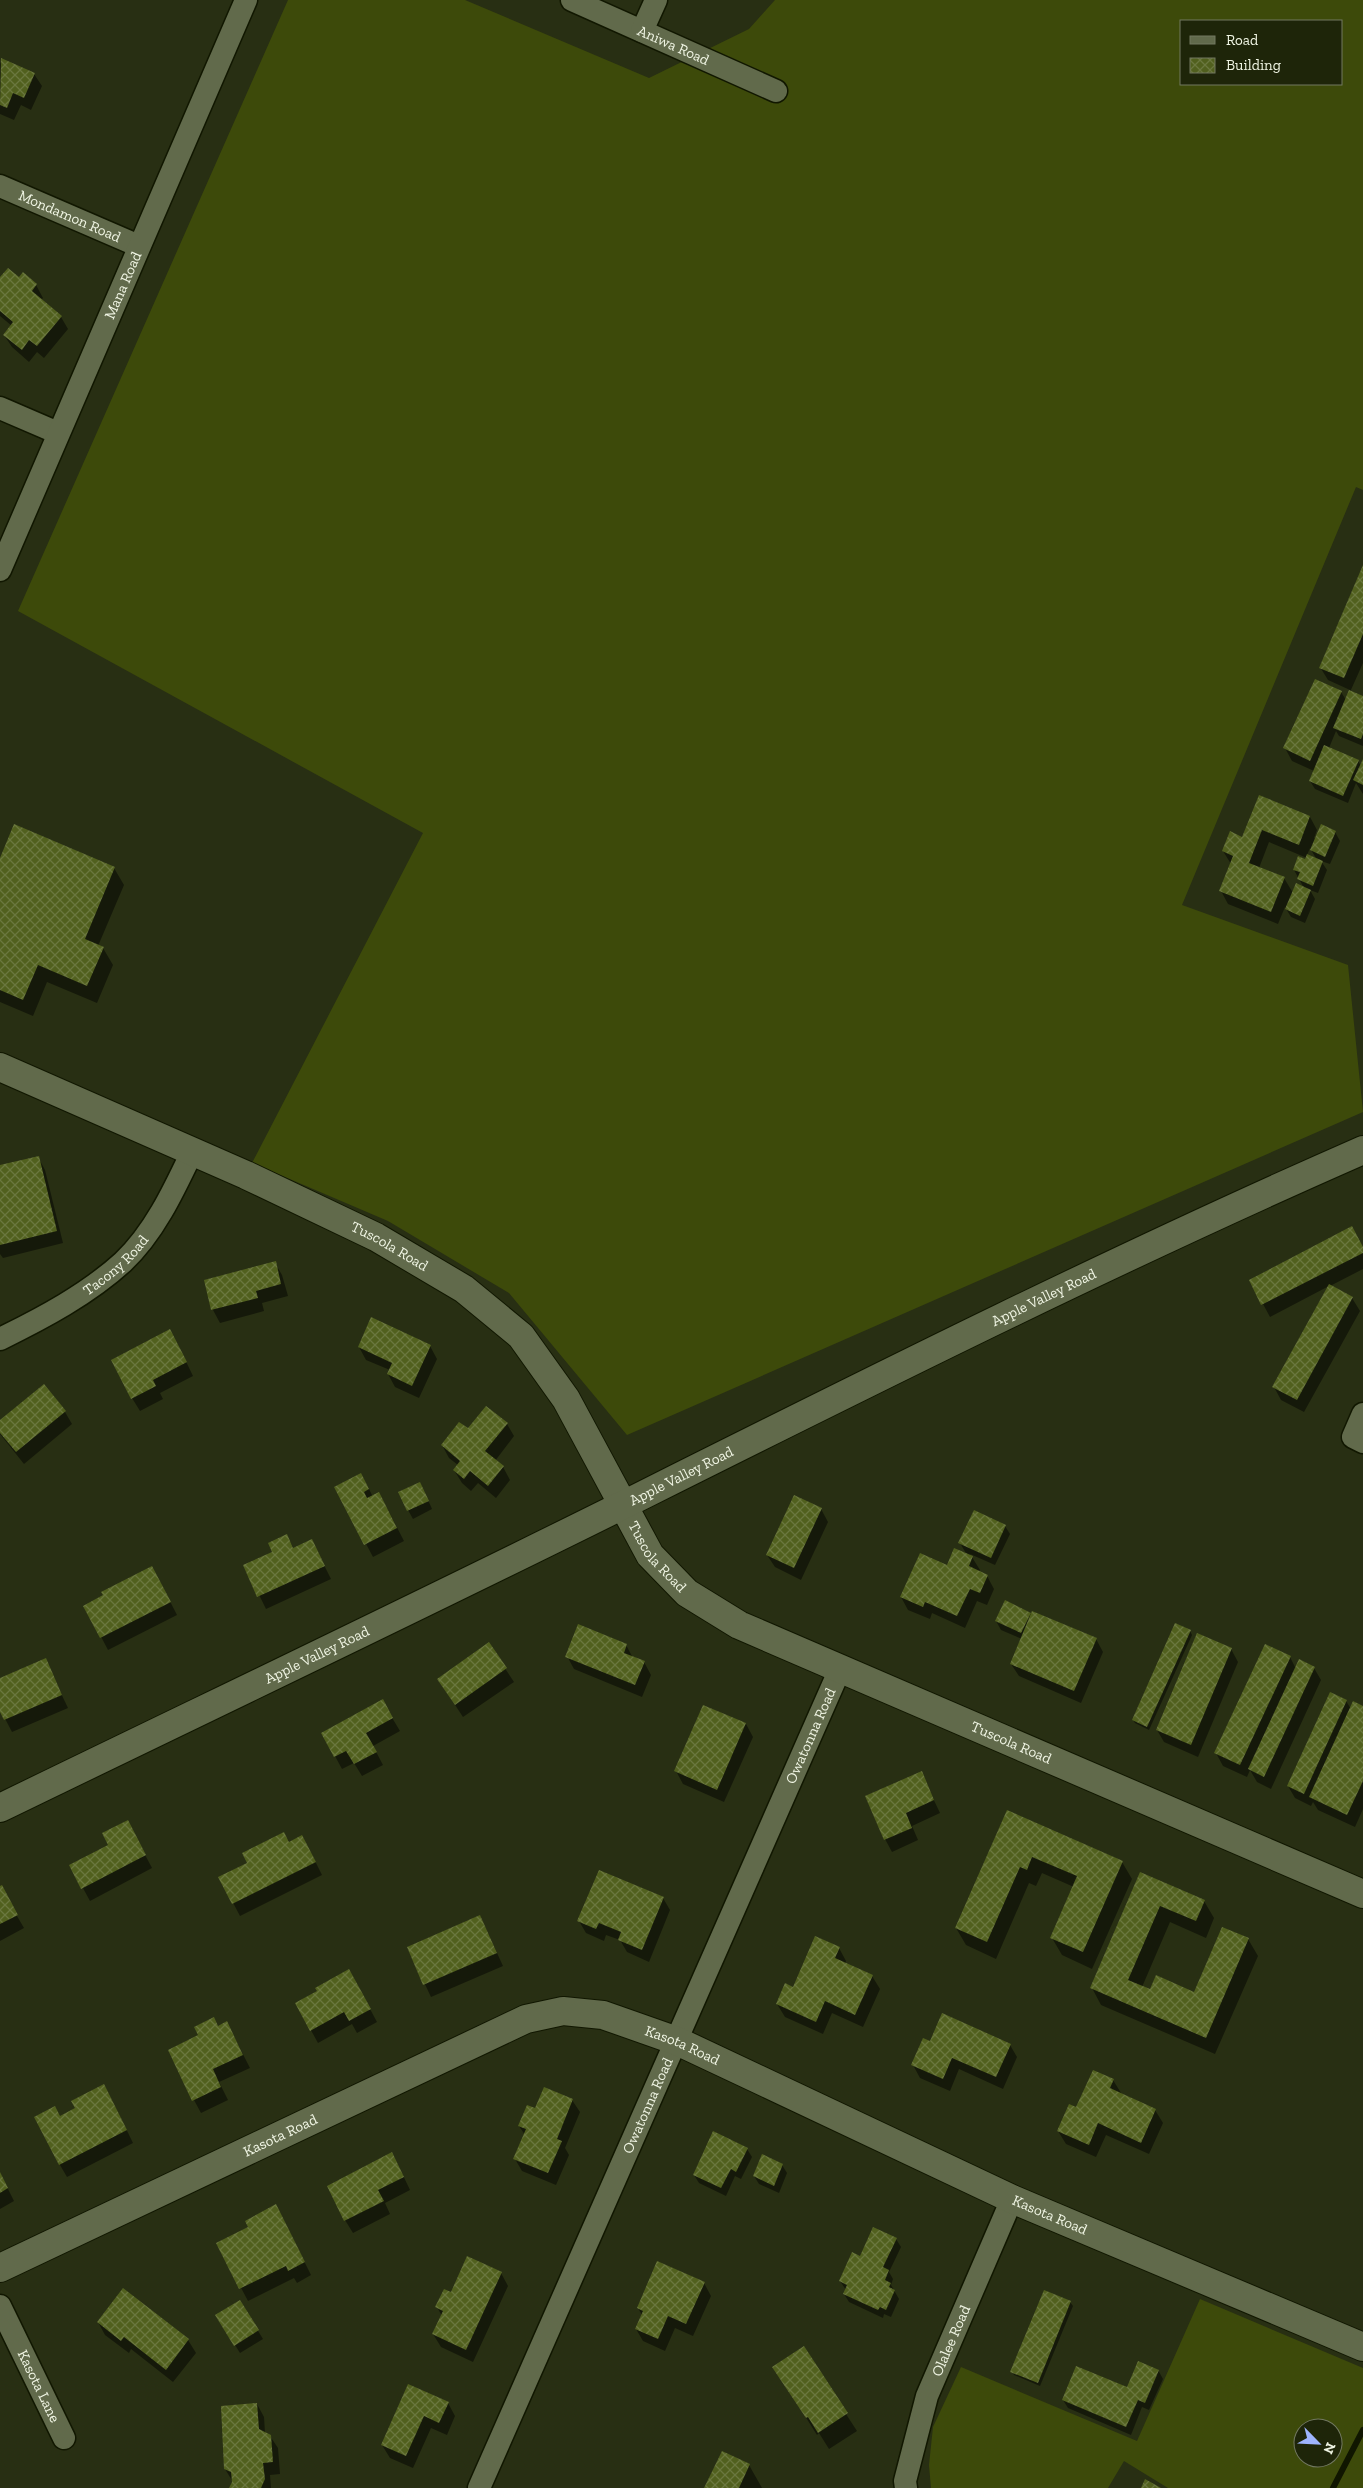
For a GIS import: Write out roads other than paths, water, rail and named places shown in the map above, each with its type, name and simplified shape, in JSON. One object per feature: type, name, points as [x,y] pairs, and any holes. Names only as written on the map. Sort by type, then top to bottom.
[{"type":"street","name":"Mana Road","points":[[0,570],[246,0]]},
{"type":"street","name":"Aniwa Road","points":[[572,0],[776,91]]},
{"type":"street","points":[[642,31],[656,0]]},
{"type":"street","name":"Mondamon Road","points":[[0,186],[139,246]]},
{"type":"street","points":[[0,408],[58,433]]},
{"type":"street","name":"Tuscola Road","points":[[0,1067],[246,1175],[376,1236],[464,1289],[521,1336],[566,1399],[650,1555],[687,1593],[739,1625],[1363,1894]]},
{"type":"street","name":"Apple Valley Road","points":[[0,1808],[622,1505],[851,1390],[1254,1198],[1363,1150]]},
{"type":"street","name":"Tacony Road","points":[[0,1339],[42,1318],[123,1262],[146,1235],[164,1206],[192,1152]]},
{"type":"street","points":[[1363,1414],[1353,1437],[1363,1442]]},
{"type":"street","name":"Owatonna Road","points":[[478,2488],[840,1669]]},
{"type":"street","name":"Kasota Road","points":[[0,2268],[526,2019],[563,2011],[603,2015],[677,2041],[1012,2199],[1363,2347]]},
{"type":"street","name":"Olalee Road","points":[[906,2488],[905,2481],[927,2396],[1012,2199]]},
{"type":"street","name":"Kasota Lane","points":[[0,2306],[64,2438]]},
{"type":"waterway","points":[[1333,2488],[1363,2430]]}]
